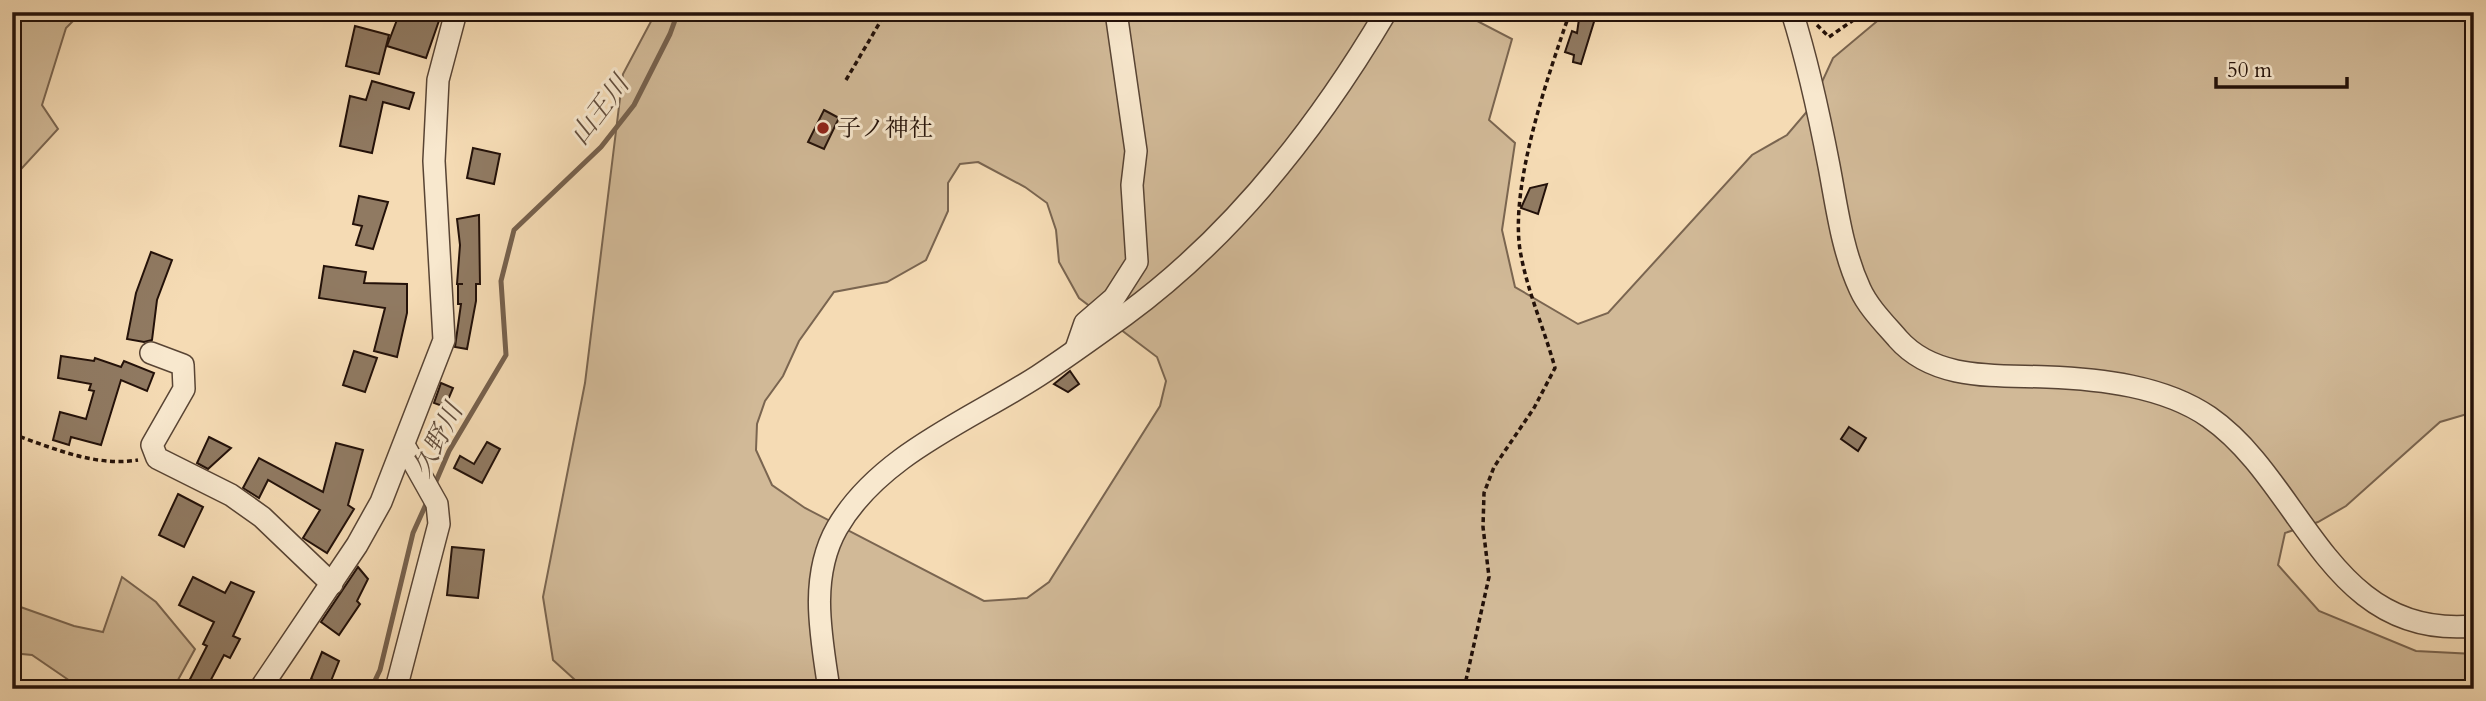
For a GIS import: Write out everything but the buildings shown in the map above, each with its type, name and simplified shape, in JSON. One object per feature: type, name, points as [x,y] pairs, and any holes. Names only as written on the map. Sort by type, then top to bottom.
[{"type":"street","points":[[260,689],[332,584],[381,502],[405,447],[443,340],[434,161],[438,80],[456,12]]},
{"type":"street","points":[[1076,349],[1085,323],[1114,298],[1137,262],[1132,184],[1136,151],[1115,12]]},
{"type":"street","points":[[829,689],[821,639],[820,580],[836,529],[854,504],[917,449],[1076,349],[1160,285],[1215,236],[1270,178],[1354,67],[1386,12]]},
{"type":"street","points":[[1793,12],[1811,74],[1845,249],[1861,292],[1900,342],[1919,357],[1946,368],[1982,376],[2049,377],[2120,384],[2162,394],[2208,416],[2261,468],[2337,573],[2370,599],[2429,625],[2474,626]]},
{"type":"street","points":[[151,353],[183,365],[184,389],[152,445],[158,458],[231,495],[262,517],[332,584]]},
{"type":"street","points":[[396,689],[439,524],[437,504],[405,447]]},
{"type":"path","points":[[846,80],[886,12]]},
{"type":"path","points":[[1464,689],[1489,577],[1483,527],[1484,493],[1494,467],[1534,408],[1555,368],[1530,297],[1520,248],[1520,219],[1523,179],[1542,102],[1570,12]]},
{"type":"path","points":[[1815,23],[1829,37],[1865,12]]},
{"type":"path","points":[[12,435],[85,458],[120,463],[158,458]]},
{"type":"shaded area","points":[[12,12],[82,12],[66,28],[42,105],[58,129],[12,179]]},
{"type":"shaded area","points":[[656,12],[1460,12],[1512,39],[1489,120],[1515,143],[1502,230],[1515,287],[1578,324],[1608,313],[1752,155],[1787,135],[1810,108],[1833,58],[1888,12],[2474,12],[2474,412],[2440,422],[2346,506],[2318,522],[2285,533],[2278,565],[2319,611],[2416,651],[2474,654],[2474,689],[585,689],[553,660],[543,597],[585,383],[623,74]],"holes":[[[978,162],[1025,187],[1047,203],[1056,230],[1059,262],[1079,298],[1157,357],[1166,381],[1160,406],[1049,582],[1027,598],[984,601],[805,508],[772,485],[756,450],[757,424],[765,401],[783,376],[799,341],[834,292],[887,282],[926,260],[948,211],[948,183],[960,164]]]},
{"type":"shaded area","points":[[122,577],[156,602],[195,649],[173,689],[74,689],[73,683],[32,655],[12,653],[12,604],[74,626],[103,632]]},
{"type":"waterway","name":"久野川","points":[[434,486],[449,451],[506,355],[501,281],[514,230],[601,147],[634,105],[670,34],[678,12]]},
{"type":"waterway","name":"久野川","points":[[371,689],[380,670],[413,533],[427,502]]},
{"type":"place","name":"子ノ神社","points":[[823,128]]},
{"type":"water label","name":"山王川","points":[[599,110]]}]
